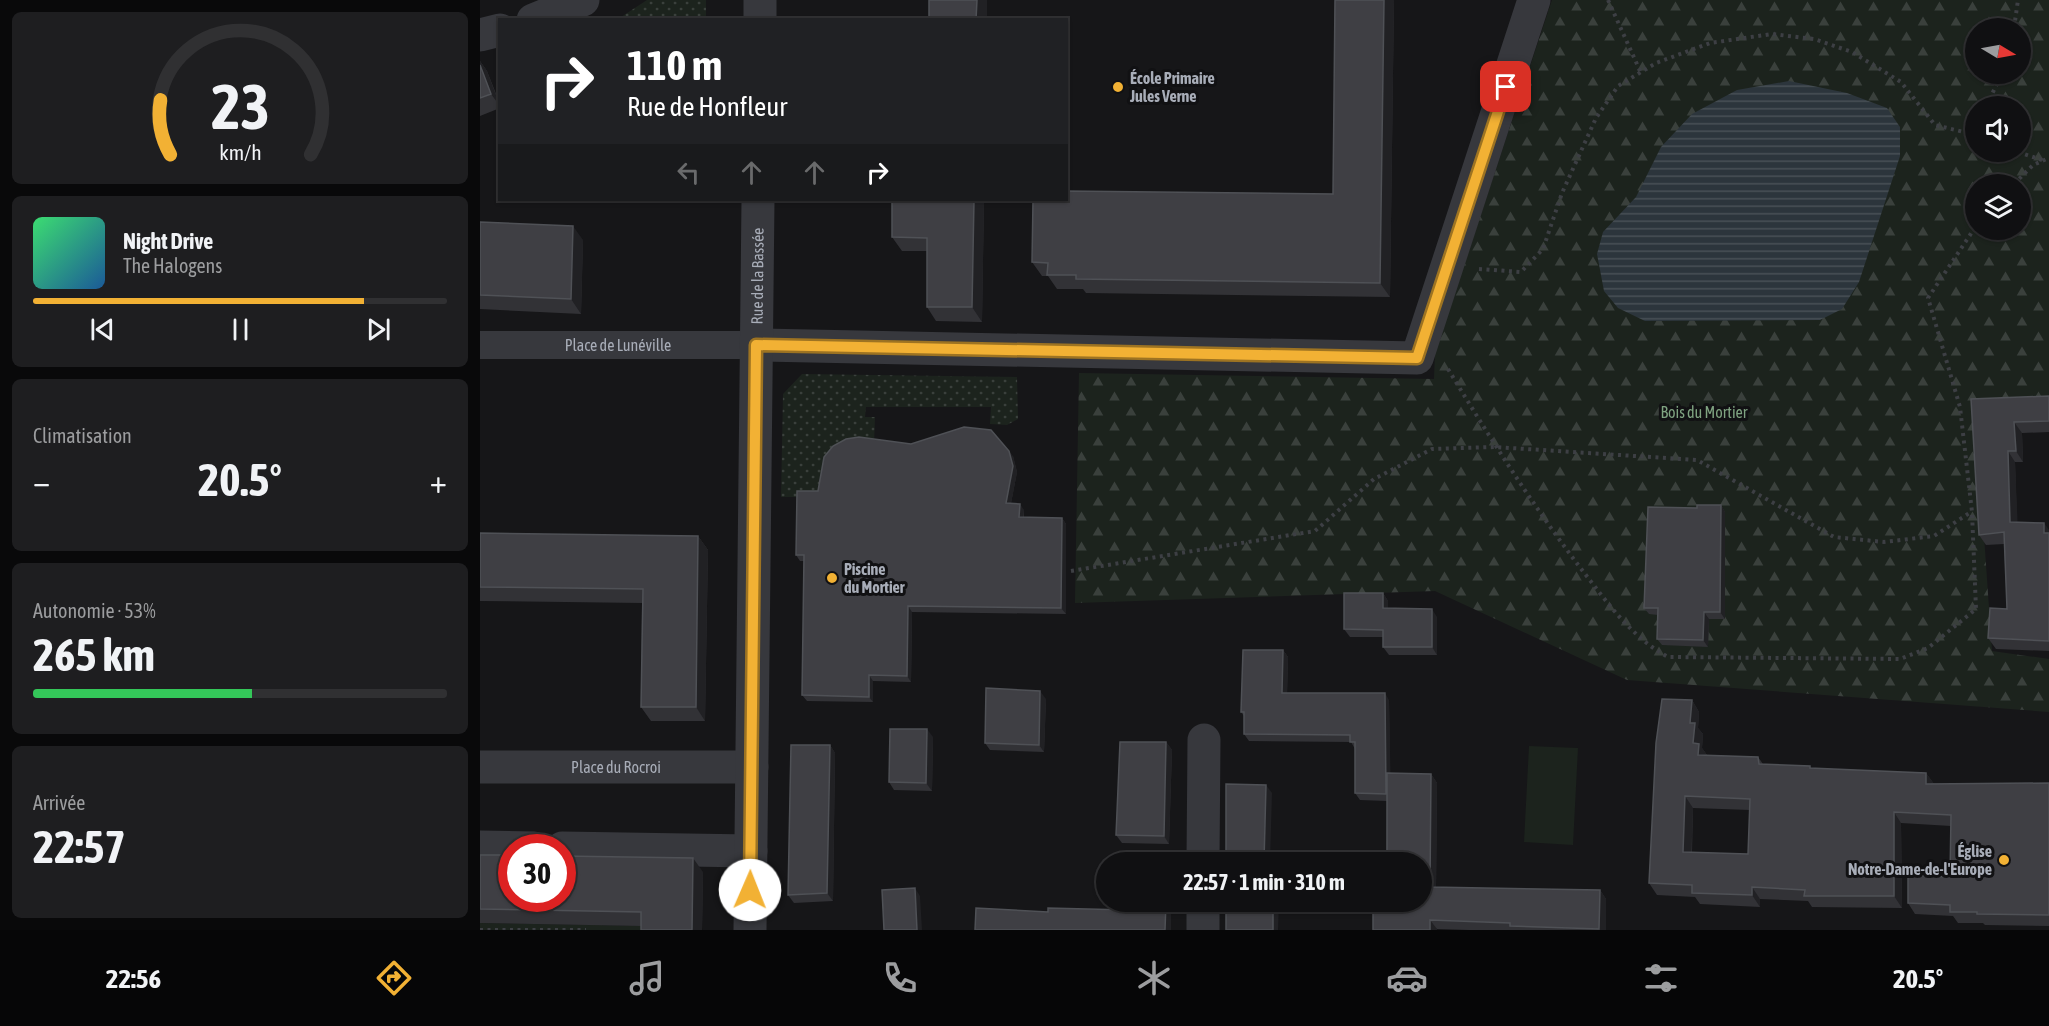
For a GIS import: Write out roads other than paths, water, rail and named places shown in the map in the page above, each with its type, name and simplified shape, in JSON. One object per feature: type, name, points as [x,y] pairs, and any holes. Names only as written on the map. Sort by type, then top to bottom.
[{"type":"street","points":[[538,18],[583,0]]},
{"type":"street","points":[[760,0],[760,18]]},
{"type":"street","points":[[756,345],[1417,358],[1534,0]]},
{"type":"street","points":[[480,36],[498,31]]},
{"type":"street","name":"Rue de la Bassée","points":[[750,930],[758,201]]},
{"type":"street","name":"Place de Lunéville","points":[[480,345],[756,345]]},
{"type":"street","points":[[1203,852],[1204,740]]},
{"type":"street","name":"Place du Rocroi","points":[[480,767],[752,766]]},
{"type":"street","points":[[480,847],[498,847]]},
{"type":"street","points":[[576,848],[751,851]]},
{"type":"street","points":[[1203,912],[1203,930]]},
{"type":"place","name":"École Primaire Jules Verne","points":[[1118,87]]},
{"type":"place","name":"Piscine du Mortier","points":[[832,578]]},
{"type":"place","name":"Église Notre-Dame-de-l'Europe","points":[[2004,860]]},
{"type":"park label","name":"Bois du Mortier","points":[[1704,412]]}]
